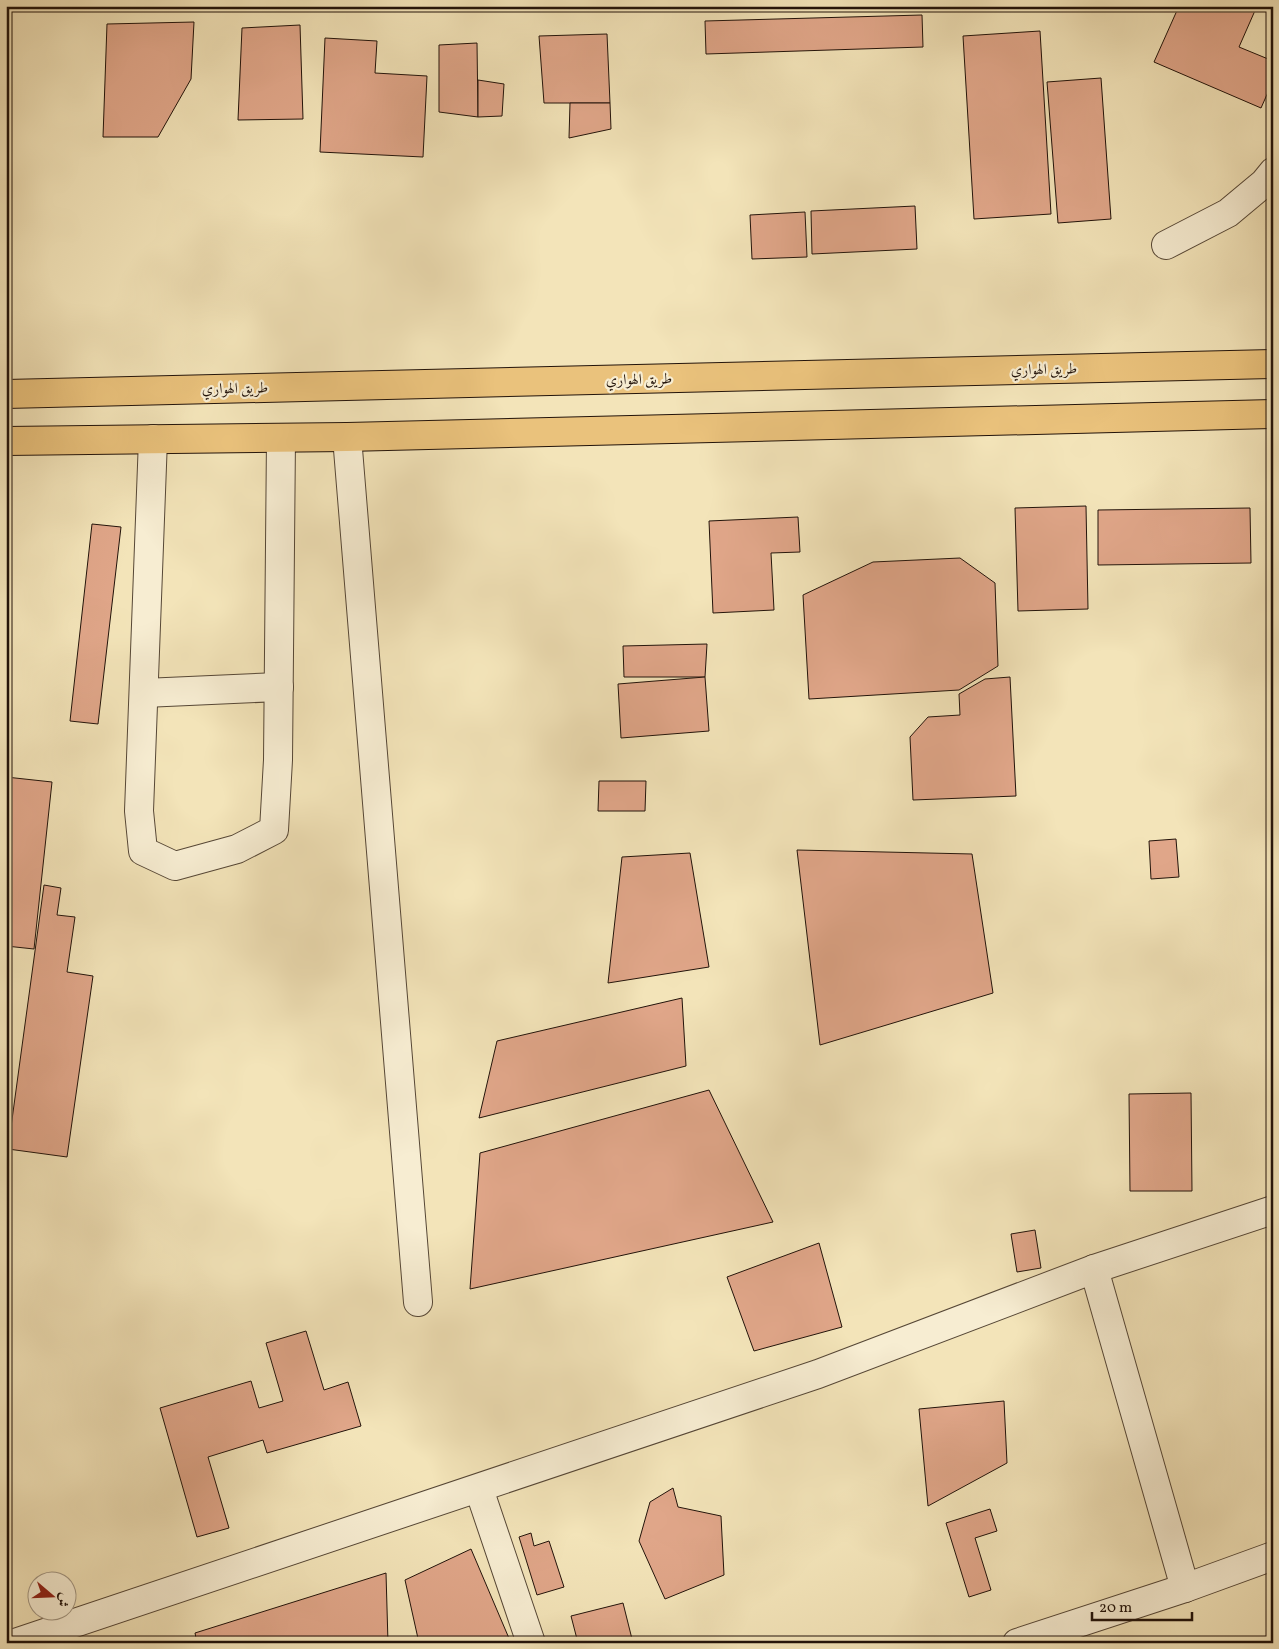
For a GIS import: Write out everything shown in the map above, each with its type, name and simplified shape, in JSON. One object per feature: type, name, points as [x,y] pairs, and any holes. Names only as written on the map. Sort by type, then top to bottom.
[{"type":"highway","name":"طريق الهواري","points":[[6,394],[1273,364]]},
{"type":"highway","points":[[6,441],[347,437],[1271,414]]},
{"type":"street","points":[[1166,244],[1228,213],[1264,183],[1273,172]]},
{"type":"street","points":[[347,437],[418,1302]]},
{"type":"street","points":[[153,439],[139,811],[143,851],[175,866],[237,849],[274,830],[278,760],[281,438]]},
{"type":"street","points":[[144,693],[279,687]]},
{"type":"street","points":[[15,1643],[818,1374],[1094,1269],[1273,1210]]},
{"type":"street","points":[[1094,1269],[1185,1588]]},
{"type":"street","points":[[479,1489],[531,1643]]},
{"type":"street","points":[[1017,1643],[1185,1588],[1273,1556]]},
{"type":"building","points":[[1179,6],[1257,6],[1239,47],[1273,61],[1273,81],[1261,108],[1154,62]]},
{"type":"building","points":[[922,15],[923,47],[706,54],[705,21]]},
{"type":"building","points":[[194,22],[191,79],[158,137],[103,137],[107,24]]},
{"type":"building","points":[[300,25],[303,119],[238,120],[242,28]]},
{"type":"building","points":[[1040,31],[1051,214],[974,219],[963,36]]},
{"type":"building","points":[[607,34],[610,103],[544,103],[539,36]]},
{"type":"building","points":[[325,38],[377,41],[375,73],[427,76],[423,157],[320,152]]},
{"type":"building","points":[[477,43],[478,117],[439,112],[439,45]]},
{"type":"building","points":[[1101,78],[1111,219],[1058,223],[1047,82]]},
{"type":"building","points":[[478,80],[504,84],[502,116],[478,117]]},
{"type":"building","points":[[570,103],[610,103],[611,129],[569,138]]},
{"type":"building","points":[[915,206],[917,249],[812,254],[811,211]]},
{"type":"building","points":[[805,212],[807,257],[752,259],[750,215]]},
{"type":"building","points":[[1086,506],[1088,609],[1018,611],[1015,508]]},
{"type":"building","points":[[1250,508],[1251,563],[1098,565],[1098,510]]},
{"type":"building","points":[[798,517],[800,552],[771,553],[774,610],[713,613],[709,521]]},
{"type":"building","points":[[92,524],[121,527],[98,724],[70,721]]},
{"type":"building","points":[[960,558],[995,583],[998,666],[959,690],[809,699],[803,595],[873,562]]},
{"type":"building","points":[[707,644],[705,677],[624,677],[623,646]]},
{"type":"building","points":[[705,677],[709,731],[621,738],[618,684]]},
{"type":"building","points":[[1010,677],[1016,796],[913,800],[910,737],[928,717],[960,715],[959,694],[985,679]]},
{"type":"building","points":[[6,777],[52,782],[34,949],[6,946]]},
{"type":"building","points":[[599,781],[646,781],[645,811],[598,811]]},
{"type":"building","points":[[1176,839],[1179,877],[1151,879],[1149,841]]},
{"type":"building","points":[[797,850],[972,854],[993,993],[820,1045]]},
{"type":"building","points":[[690,853],[709,967],[608,983],[622,857]]},
{"type":"building","points":[[44,885],[61,888],[57,915],[75,917],[67,972],[93,976],[67,1157],[8,1149]]},
{"type":"building","points":[[682,998],[686,1066],[479,1118],[497,1041]]},
{"type":"building","points":[[709,1090],[773,1222],[470,1289],[480,1153]]},
{"type":"building","points":[[1191,1093],[1192,1191],[1130,1191],[1129,1094]]},
{"type":"building","points":[[1035,1230],[1041,1268],[1017,1272],[1011,1234]]},
{"type":"building","points":[[819,1243],[842,1327],[754,1351],[727,1277]]},
{"type":"building","points":[[306,1331],[324,1390],[348,1382],[361,1426],[267,1453],[263,1440],[208,1457],[229,1528],[197,1537],[160,1408],[251,1381],[259,1408],[283,1401],[266,1343]]},
{"type":"building","points":[[1004,1401],[1007,1463],[928,1506],[919,1409]]},
{"type":"building","points":[[673,1488],[678,1507],[721,1516],[724,1575],[665,1599],[639,1541],[650,1502]]},
{"type":"building","points":[[990,1509],[997,1531],[975,1538],[991,1590],[969,1597],[946,1523]]},
{"type":"building","points":[[531,1533],[534,1546],[549,1541],[564,1587],[537,1595],[519,1537]]},
{"type":"building","points":[[471,1549],[511,1643],[419,1643],[405,1580]]},
{"type":"building","points":[[386,1573],[388,1643],[197,1643],[195,1633]]},
{"type":"building","points":[[623,1603],[633,1643],[578,1643],[571,1616]]}]
